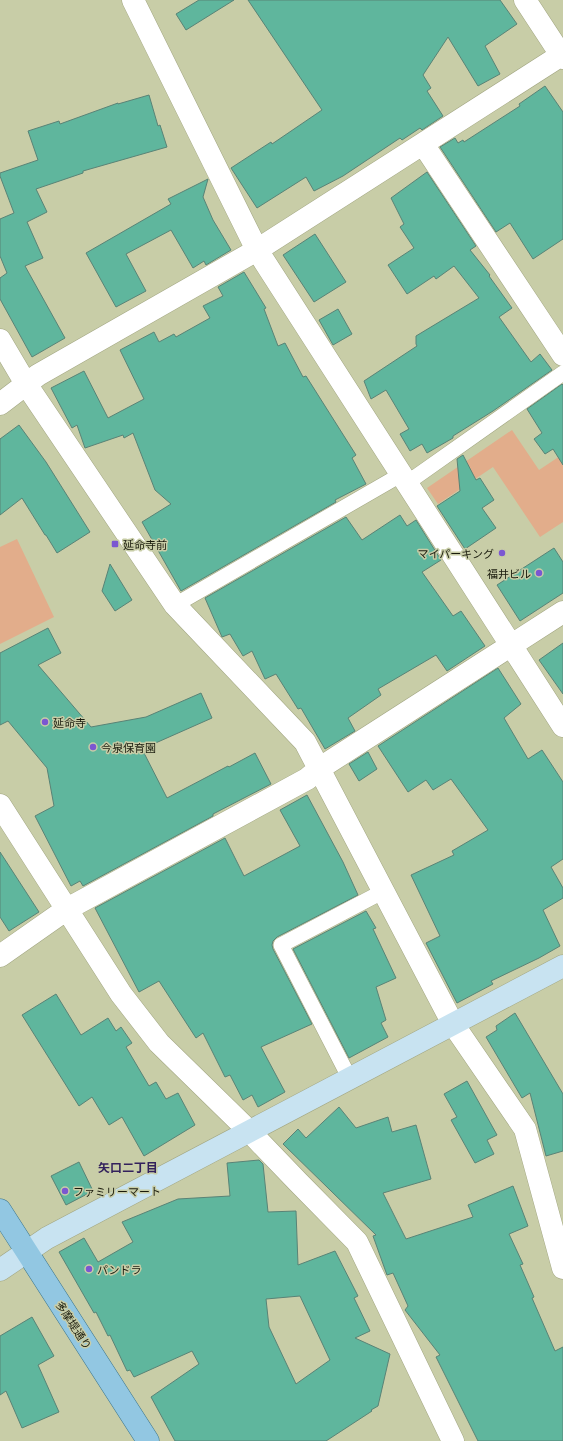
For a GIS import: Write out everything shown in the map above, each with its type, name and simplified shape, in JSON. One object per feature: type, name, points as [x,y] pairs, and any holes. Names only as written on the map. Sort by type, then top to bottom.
[{"type":"main road","name":"多摩堤通り","points":[[0,1210],[148,1441]]},
{"type":"street","points":[[133,0],[257,250],[563,726]]},
{"type":"street","points":[[0,404],[38,375],[257,250],[562,56],[525,0]]},
{"type":"street","points":[[423,144],[563,355]]},
{"type":"street","points":[[0,340],[26,384],[175,605],[305,742],[453,1024],[525,1129],[563,1268]]},
{"type":"street","points":[[0,956],[67,909],[306,779],[320,768],[563,612]]},
{"type":"street","points":[[0,805],[121,994],[159,1044],[250,1132],[357,1242],[453,1441]]},
{"type":"street","points":[[0,1270],[47,1238],[563,966]]},
{"type":"lane","points":[[175,605],[404,479],[563,372]]},
{"type":"lane","points":[[350,1078],[281,945],[384,891]]},
{"type":"shaded area","points":[[512,430],[539,470],[563,454],[563,522],[540,537],[493,467],[438,504],[427,488]]},
{"type":"shaded area","points":[[17,539],[54,617],[0,644],[0,547]]},
{"type":"building","points":[[199,0],[234,0],[186,30],[176,14]]},
{"type":"building","points":[[248,0],[500,0],[517,24],[485,46],[500,74],[478,86],[448,37],[423,75],[431,88],[427,91],[443,116],[422,130],[420,128],[402,140],[400,138],[343,176],[314,191],[306,177],[257,208],[231,168],[271,142],[272,144],[322,110]]},
{"type":"building","points":[[545,86],[563,112],[563,239],[533,259],[510,223],[496,232],[440,147],[455,138],[458,143],[463,140],[464,142],[520,106],[519,104]]},
{"type":"building","points":[[149,95],[158,126],[160,125],[167,147],[83,171],[83,173],[36,189],[47,212],[27,222],[43,258],[25,266],[65,338],[32,357],[0,299],[0,278],[7,273],[0,256],[0,219],[14,213],[0,173],[38,160],[28,131],[59,121],[60,124],[118,103]]},
{"type":"building","points":[[427,172],[476,246],[470,250],[490,275],[489,276],[512,308],[499,317],[531,362],[540,354],[552,370],[493,411],[453,436],[453,438],[427,453],[422,444],[410,451],[400,434],[409,429],[386,390],[371,399],[364,381],[417,346],[416,336],[479,298],[454,266],[436,279],[434,276],[407,294],[388,265],[414,248],[400,227],[404,224],[391,198]]},
{"type":"building","points":[[208,179],[203,197],[213,220],[231,250],[206,265],[204,261],[193,268],[171,230],[126,254],[146,291],[116,307],[86,253],[171,204],[168,199]]},
{"type":"building","points":[[315,234],[346,282],[314,302],[283,255]]},
{"type":"building","points":[[244,272],[266,308],[264,309],[278,346],[285,343],[303,377],[306,376],[356,455],[352,458],[366,484],[335,500],[336,502],[181,591],[142,522],[171,504],[155,490],[133,433],[124,438],[123,435],[85,448],[77,425],[72,428],[51,388],[84,371],[108,418],[144,399],[120,350],[154,332],[159,342],[174,334],[176,337],[210,318],[203,306],[223,296],[218,287]]},
{"type":"building","points":[[338,309],[352,334],[333,345],[319,320]]},
{"type":"building","points":[[562,384],[563,465],[553,449],[545,454],[534,439],[542,433],[527,409]]},
{"type":"building","points":[[19,425],[46,462],[90,532],[57,553],[22,498],[0,515],[0,439]]},
{"type":"building","points":[[463,455],[476,480],[480,478],[494,500],[482,508],[496,528],[465,549],[437,506],[460,491],[457,459]]},
{"type":"building","points":[[400,515],[407,526],[416,520],[441,560],[422,572],[453,616],[461,611],[485,646],[447,671],[436,655],[378,689],[381,695],[348,718],[355,731],[325,749],[301,708],[298,709],[276,674],[265,679],[252,651],[243,656],[230,634],[222,637],[205,598],[346,517],[362,540]]},
{"type":"building","name":"福井ビル","points":[[554,548],[563,562],[563,593],[520,621],[497,585]]},
{"type":"building","points":[[110,564],[132,600],[115,611],[102,591]]},
{"type":"building","points":[[48,628],[61,653],[38,665],[91,727],[146,717],[201,693],[212,718],[142,749],[167,798],[255,753],[271,784],[213,814],[213,816],[83,886],[80,881],[71,886],[35,816],[54,806],[47,768],[8,721],[0,725],[0,653]]},
{"type":"building","points":[[563,643],[563,694],[539,660]]},
{"type":"building","points":[[498,668],[521,704],[504,718],[528,759],[542,750],[563,782],[563,859],[551,867],[563,888],[563,898],[543,910],[560,946],[539,958],[491,981],[493,984],[457,1003],[426,943],[440,936],[411,875],[454,855],[452,851],[488,830],[451,779],[433,790],[426,780],[408,792],[378,746]]},
{"type":"building","points":[[368,752],[377,769],[359,781],[349,764]]},
{"type":"building","points":[[307,795],[343,862],[358,895],[277,937],[273,941],[273,949],[312,1024],[261,1047],[285,1092],[258,1107],[252,1095],[243,1100],[230,1075],[225,1077],[203,1033],[196,1038],[159,981],[139,992],[95,908],[225,838],[244,876],[300,846],[280,810]]},
{"type":"building","points":[[0,852],[39,912],[9,931],[0,917]]},
{"type":"building","points":[[366,911],[376,928],[373,929],[396,978],[376,987],[386,1020],[381,1023],[388,1037],[349,1058],[293,949]]},
{"type":"building","points":[[56,994],[81,1035],[108,1018],[116,1031],[121,1027],[132,1043],[126,1047],[149,1086],[156,1082],[166,1099],[178,1093],[195,1125],[144,1156],[122,1117],[109,1125],[92,1097],[79,1106],[22,1015]]},
{"type":"building","points":[[515,1013],[563,1094],[563,1151],[546,1156],[530,1093],[522,1098],[486,1037],[497,1030],[496,1026]]},
{"type":"building","points":[[467,1081],[497,1135],[487,1140],[494,1154],[475,1163],[451,1120],[457,1117],[444,1094]]},
{"type":"building","points":[[339,1107],[356,1128],[388,1117],[392,1132],[416,1125],[431,1179],[383,1193],[406,1239],[473,1217],[468,1205],[513,1186],[528,1226],[509,1234],[523,1264],[520,1265],[534,1297],[532,1298],[555,1351],[563,1347],[563,1441],[478,1441],[436,1357],[440,1355],[405,1310],[408,1306],[393,1273],[387,1275],[373,1236],[376,1235],[283,1144],[298,1129],[306,1138]]},
{"type":"building","points":[[259,1160],[263,1164],[268,1212],[296,1211],[298,1265],[335,1251],[358,1296],[354,1298],[370,1331],[355,1338],[390,1354],[378,1406],[326,1441],[175,1441],[151,1397],[199,1364],[192,1351],[134,1377],[130,1370],[127,1371],[110,1335],[108,1336],[96,1312],[94,1313],[59,1252],[84,1238],[98,1262],[133,1242],[122,1222],[178,1199],[230,1196],[227,1163]],"holes":[[[300,1296],[330,1360],[296,1384],[269,1327],[266,1299]]]},
{"type":"building","points":[[79,1162],[93,1191],[66,1205],[51,1176]]},
{"type":"building","points":[[32,1317],[54,1356],[38,1365],[59,1412],[22,1428],[6,1391],[0,1395],[0,1336]]},
{"type":"place","name":"延命寺前","points":[[115,544]]},
{"type":"place","name":"マイパーキング","points":[[502,553]]},
{"type":"place","name":"福井ビル","points":[[539,573]]},
{"type":"place","name":"延命寺","points":[[45,722]]},
{"type":"place","name":"今泉保育園","points":[[93,747]]},
{"type":"place","name":"ファミリーマート","points":[[65,1191]]},
{"type":"place","name":"パンドラ","points":[[89,1269]]},
{"type":"district","name":"矢口二丁目","points":[[128,1167]]}]
